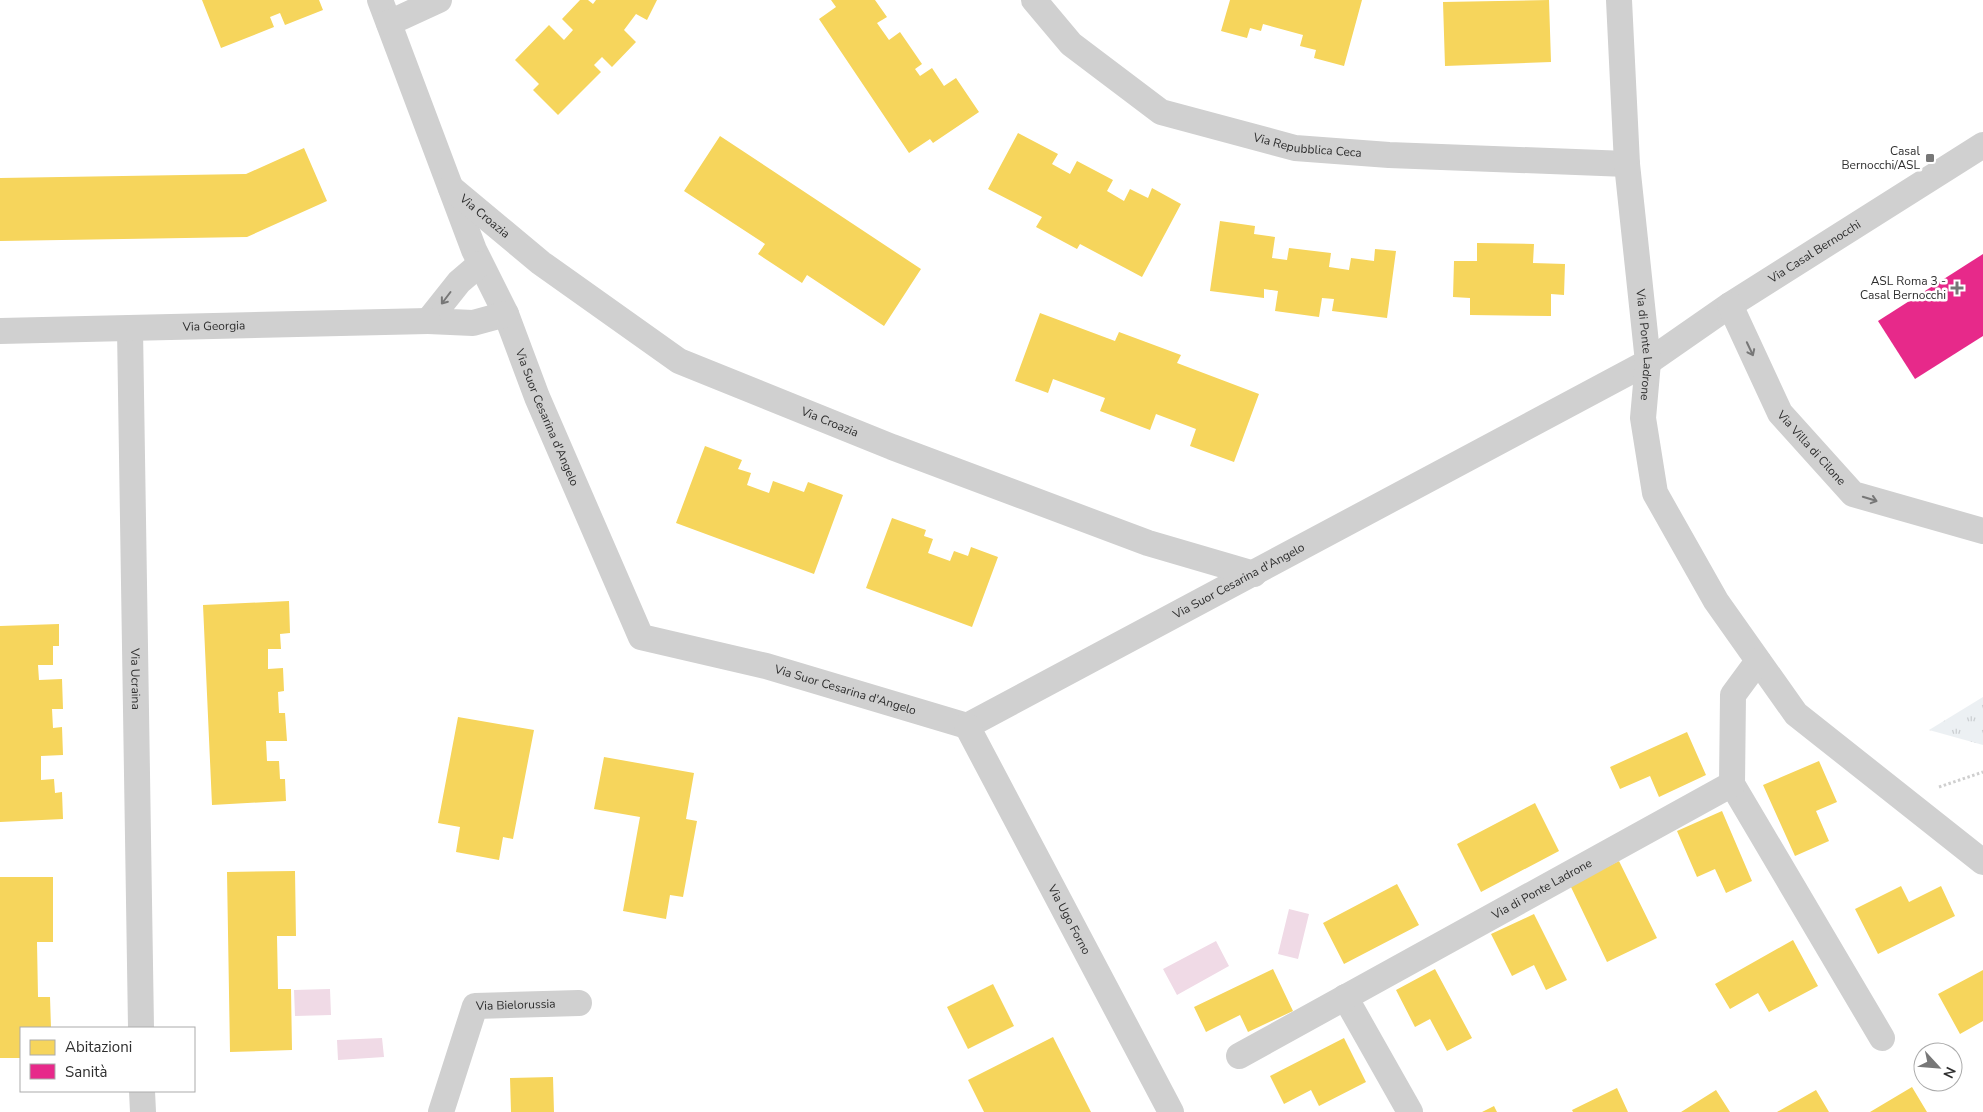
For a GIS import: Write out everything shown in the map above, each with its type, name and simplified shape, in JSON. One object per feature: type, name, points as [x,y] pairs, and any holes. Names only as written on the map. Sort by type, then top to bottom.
[{"type":"street","points":[[385,11],[439,0]]},
{"type":"street","name":"Via Repubblica Ceca","points":[[1034,0],[1071,44],[1161,112],[1295,148],[1389,155],[1627,164]]},
{"type":"street","name":"Via di Ponte Ladrone","points":[[1619,0],[1627,164],[1648,362],[1643,418],[1655,493],[1716,602],[1796,714],[1983,862]]},
{"type":"street","name":"Via Suor Cesarina d'Angelo","points":[[385,11],[448,186],[480,264],[506,314],[538,397],[641,637],[766,666],[966,726],[1254,574],[1648,362]]},
{"type":"street","name":"Via Casal Bernocchi","points":[[1648,362],[1730,304],[1983,145]]},
{"type":"street","name":"Via Croazia","points":[[448,186],[541,263],[679,361],[892,447],[1139,540],[1254,574]]},
{"type":"street","points":[[428,322],[458,282],[480,264]]},
{"type":"street","name":"Via Villa di Cilone","points":[[1730,304],[1780,413],[1853,494],[1983,531]]},
{"type":"street","name":"Via Georgia","points":[[0,331],[428,322],[473,323],[506,314]]},
{"type":"street","name":"Via Ucraina","points":[[130,329],[141,1027]]},
{"type":"street","points":[[1758,661],[1733,695],[1732,784],[1882,1038]]},
{"type":"street","name":"Via Ugo Forno","points":[[966,726],[1171,1112]]},
{"type":"street","name":"Via di Ponte Ladrone","points":[[1239,1056],[1732,784]]},
{"type":"street","points":[[1345,997],[1410,1112]]},
{"type":"street","name":"Via Bielorussia","points":[[441,1112],[475,1006],[579,1003]]},
{"type":"street","points":[[142,1092],[143,1112]]},
{"type":"path","points":[[1904,799],[1983,772]]},
{"type":"green space","points":[[1983,697],[1983,745],[1929,730]]},
{"type":"shaded area","points":[[1289,909],[1309,914],[1298,959],[1278,954]]},
{"type":"shaded area","points":[[1216,941],[1229,966],[1177,995],[1163,969]]},
{"type":"shaded area","points":[[330,989],[331,1015],[295,1016],[294,990]]},
{"type":"shaded area","points":[[382,1038],[384,1057],[338,1060],[337,1040]]},
{"type":"building: Abitazioni","points":[[202,0],[319,0],[323,10],[285,25],[280,13],[270,17],[274,27],[221,48]]},
{"type":"building: Abitazioni","points":[[580,0],[588,0],[593,4],[596,0],[657,0],[647,20],[636,14],[624,30],[636,42],[612,67],[602,57],[594,65],[601,72],[558,115],[533,90],[539,84],[515,60],[549,25],[564,40],[573,30],[562,19]]},
{"type":"building: Abitazioni","points":[[831,0],[875,0],[887,17],[877,23],[889,40],[900,32],[922,64],[915,69],[920,76],[932,68],[944,86],[956,78],[979,112],[933,143],[930,139],[909,153],[819,19],[836,7]]},
{"type":"building: Abitazioni","points":[[1230,0],[1362,0],[1344,66],[1314,58],[1316,50],[1300,46],[1303,35],[1263,24],[1261,31],[1250,28],[1247,38],[1221,31]]},
{"type":"building: Abitazioni","points":[[1549,0],[1551,62],[1445,66],[1443,2]]},
{"type":"building: Abitazioni","points":[[1018,133],[1058,154],[1052,164],[1070,174],[1077,161],[1113,180],[1107,191],[1124,201],[1130,189],[1148,198],[1152,188],[1181,204],[1142,277],[1080,244],[1077,249],[1036,227],[1042,217],[988,189]]},
{"type":"building: Abitazioni","points":[[720,136],[921,269],[884,326],[807,275],[802,283],[758,254],[765,244],[684,191]]},
{"type":"building: Abitazioni","points":[[304,148],[327,201],[247,237],[0,241],[0,178],[246,174]]},
{"type":"building: Abitazioni","points":[[1220,221],[1255,226],[1254,234],[1275,237],[1272,258],[1287,260],[1289,248],[1331,253],[1329,267],[1349,270],[1351,258],[1374,261],[1375,249],[1396,251],[1387,318],[1332,311],[1334,299],[1322,298],[1319,317],[1275,311],[1278,291],[1264,289],[1264,298],[1210,291]]},
{"type":"building: Abitazioni","points":[[1477,243],[1534,244],[1533,263],[1565,264],[1564,295],[1551,294],[1551,316],[1470,315],[1470,298],[1453,297],[1454,261],[1477,261]]},
{"type":"building: Abitazioni","points":[[1040,313],[1115,341],[1119,332],[1181,355],[1177,363],[1259,394],[1234,462],[1190,446],[1196,429],[1156,414],[1150,430],[1100,411],[1105,398],[1053,379],[1048,393],[1015,381]]},
{"type":"building: Abitazioni","points":[[705,446],[742,460],[738,469],[751,473],[747,485],[769,493],[773,481],[804,492],[808,482],[843,495],[814,574],[676,523]]},
{"type":"building: Abitazioni","points":[[892,518],[926,530],[924,536],[933,539],[928,553],[950,561],[954,551],[968,556],[971,547],[998,557],[972,627],[866,588]]},
{"type":"building: Abitazioni","points":[[289,601],[290,633],[280,634],[281,649],[268,649],[268,669],[283,668],[284,691],[278,692],[279,713],[285,713],[287,741],[266,741],[267,761],[279,761],[280,779],[285,779],[286,801],[212,805],[203,605]]},
{"type":"building: Abitazioni","points":[[59,624],[59,646],[53,646],[53,665],[38,665],[39,680],[62,679],[63,709],[52,709],[53,728],[62,727],[63,755],[41,756],[41,780],[54,779],[55,793],[62,792],[63,819],[0,822],[0,626]]},
{"type":"building: Abitazioni","points":[[458,717],[534,730],[513,839],[503,837],[499,860],[456,852],[460,827],[438,823]]},
{"type":"building: Abitazioni","points":[[1687,732],[1706,775],[1659,797],[1650,776],[1620,789],[1610,767]]},
{"type":"building: Abitazioni","points":[[604,757],[694,773],[686,819],[697,821],[683,897],[670,895],[666,919],[623,911],[640,817],[594,809]]},
{"type":"building: Abitazioni","points":[[1819,761],[1837,802],[1816,811],[1829,841],[1795,856],[1763,785]]},
{"type":"building: Abitazioni","points":[[1535,803],[1559,851],[1481,892],[1457,844]]},
{"type":"building: Abitazioni","points":[[1722,811],[1752,881],[1726,893],[1715,869],[1697,877],[1677,831]]},
{"type":"building: Abitazioni","points":[[1619,861],[1657,938],[1607,962],[1570,885]]},
{"type":"building: Abitazioni","points":[[295,871],[296,936],[277,936],[278,989],[291,989],[292,1050],[230,1052],[227,872]]},
{"type":"building: Abitazioni","points":[[0,877],[53,877],[53,942],[37,942],[38,997],[50,997],[51,1027],[20,1027],[20,1058],[0,1058]]},
{"type":"building: Abitazioni","points":[[1397,884],[1419,925],[1344,964],[1323,923]]},
{"type":"building: Abitazioni","points":[[1901,886],[1909,902],[1941,886],[1955,916],[1878,954],[1855,909]]},
{"type":"building: Abitazioni","points":[[1534,914],[1567,980],[1546,990],[1534,965],[1512,976],[1491,934]]},
{"type":"building: Abitazioni","points":[[1793,940],[1818,986],[1769,1012],[1758,993],[1730,1009],[1715,984]]},
{"type":"building: Abitazioni","points":[[1273,969],[1293,1011],[1248,1032],[1240,1015],[1206,1032],[1194,1007]]},
{"type":"building: Abitazioni","points":[[1435,969],[1472,1038],[1447,1051],[1430,1019],[1415,1027],[1396,990]]},
{"type":"building: Abitazioni","points":[[1983,970],[1983,1021],[1960,1034],[1938,994]]},
{"type":"building: Abitazioni","points":[[993,984],[1014,1026],[968,1049],[947,1007]]},
{"type":"building: Abitazioni","points":[[1053,1037],[1091,1112],[984,1112],[968,1080]]},
{"type":"building: Abitazioni","points":[[1344,1038],[1366,1082],[1319,1106],[1311,1090],[1284,1104],[1270,1076]]},
{"type":"building: Abitazioni","points":[[553,1077],[554,1112],[511,1112],[510,1078]]},
{"type":"building: Abitazioni","points":[[1912,1087],[1913,1092],[1915,1092],[1927,1112],[1870,1112]]},
{"type":"building: Abitazioni","points":[[1617,1088],[1628,1112],[1573,1112],[1572,1110]]},
{"type":"building: Abitazioni","points":[[1716,1090],[1730,1112],[1681,1112]]},
{"type":"building: Abitazioni","points":[[1816,1090],[1829,1112],[1777,1112]]},
{"type":"building: Abitazioni","points":[[1494,1106],[1497,1112],[1482,1112]]},
{"type":"building: Sanità","name":"ASL Roma 3 - Casal Bernocchi","points":[[1983,254],[1983,336],[1915,379],[1878,321]]},
{"type":"place","name":"Casal Bernocchi/ASL","points":[[1930,158]]},
{"type":"place","name":"ASL Roma 3 - Casal Bernocchi","points":[[1957,288]]}]
